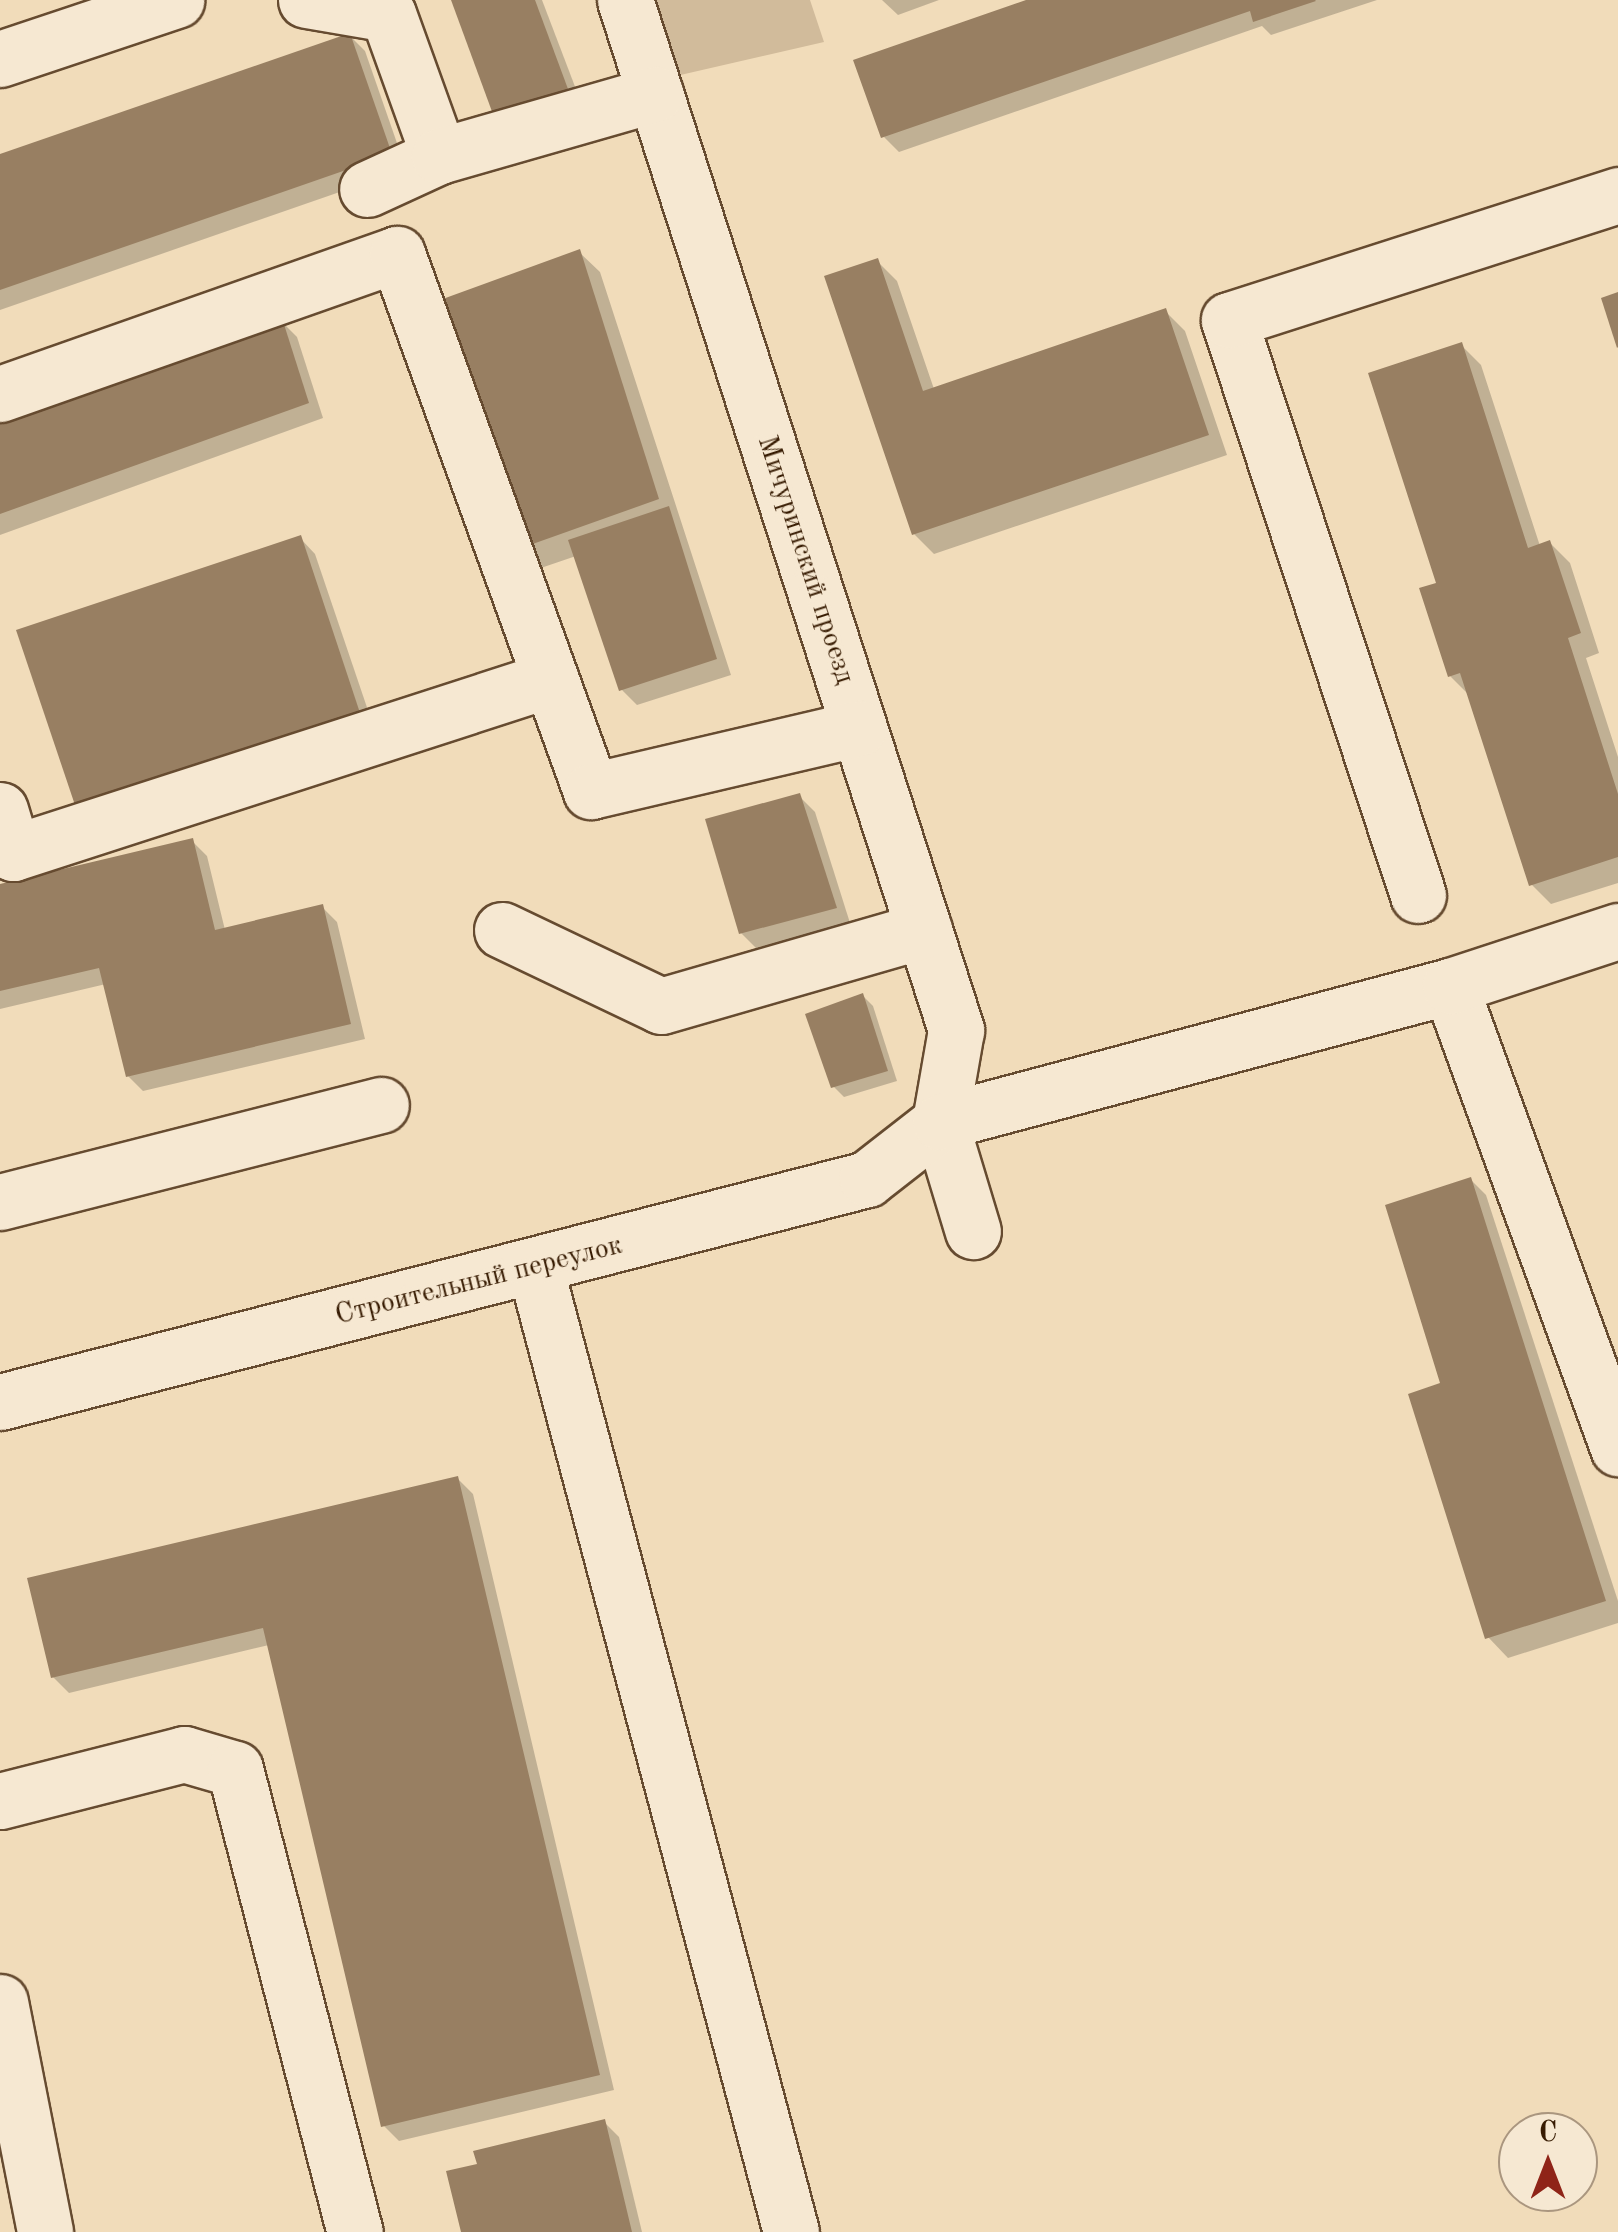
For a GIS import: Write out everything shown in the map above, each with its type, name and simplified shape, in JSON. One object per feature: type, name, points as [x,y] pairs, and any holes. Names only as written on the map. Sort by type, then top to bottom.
[{"type":"street","points":[[0,59],[176,0]]},
{"type":"street","points":[[306,0],[388,14],[439,156]]},
{"type":"street","name":"Мичуринский проезд","points":[[625,0],[956,1030],[940,1122]]},
{"type":"street","points":[[367,190],[439,156],[655,94]]},
{"type":"street","points":[[1418,895],[1229,320],[1618,195]]},
{"type":"street","points":[[0,394],[397,254],[592,790],[859,728]]},
{"type":"street","points":[[0,810],[13,853],[551,679]]},
{"type":"street","points":[[502,930],[661,1006],[924,930]]},
{"type":"street","points":[[973,1231],[940,1122],[1450,986],[1618,931]]},
{"type":"street","points":[[1450,986],[1608,1385],[1618,1448]]},
{"type":"street","points":[[0,1202],[381,1105]]},
{"type":"street","name":"Строительный переулок","points":[[0,1402],[867,1179],[940,1122]]},
{"type":"street","points":[[536,1267],[790,2232]]},
{"type":"street","points":[[0,1801],[184,1754],[235,1769],[355,2232]]},
{"type":"street","points":[[0,2002],[45,2232]]},
{"type":"shaded area","points":[[652,0],[810,0],[824,42],[676,76]]},
{"type":"building","points":[[451,0],[535,0],[568,89],[494,117]]},
{"type":"building","points":[[1026,0],[1316,1],[1253,22],[1250,11],[881,138],[853,60]]},
{"type":"building","points":[[350,33],[392,154],[0,290],[0,154]]},
{"type":"building","points":[[580,249],[659,499],[513,551],[429,304]]},
{"type":"building","points":[[878,258],[923,391],[1166,308],[1209,435],[912,535],[824,276]]},
{"type":"building","points":[[1618,292],[1618,347],[1617,348],[1601,298]]},
{"type":"building","points":[[282,318],[309,403],[0,514],[0,414]]},
{"type":"building","points":[[1462,342],[1528,548],[1550,540],[1581,633],[1568,638],[1618,794],[1618,857],[1529,886],[1460,673],[1448,677],[1419,588],[1436,583],[1368,373]]},
{"type":"building","points":[[669,506],[717,659],[619,691],[568,540]]},
{"type":"building","points":[[301,535],[363,722],[79,817],[16,630]]},
{"type":"building","points":[[800,793],[837,908],[739,934],[705,819]]},
{"type":"building","points":[[193,838],[215,930],[323,904],[351,1024],[126,1077],[99,968],[0,991],[0,884]]},
{"type":"building","points":[[863,993],[888,1071],[831,1088],[805,1014]]},
{"type":"building","points":[[1471,1177],[1606,1601],[1485,1639],[1408,1394],[1440,1383],[1385,1205]]},
{"type":"building","points":[[458,1476],[600,2075],[381,2127],[263,1628],[51,1678],[27,1578]]},
{"type":"building","points":[[605,2119],[632,2232],[461,2232],[446,2171],[477,2164],[473,2151]]}]
